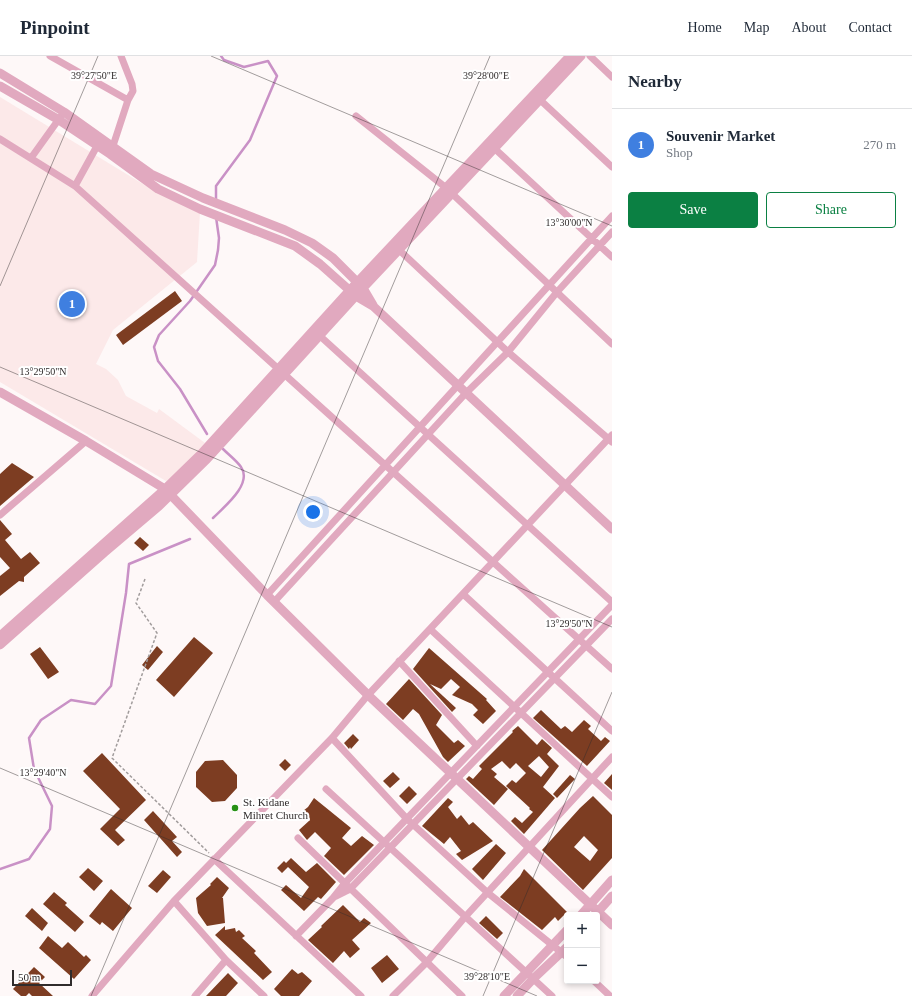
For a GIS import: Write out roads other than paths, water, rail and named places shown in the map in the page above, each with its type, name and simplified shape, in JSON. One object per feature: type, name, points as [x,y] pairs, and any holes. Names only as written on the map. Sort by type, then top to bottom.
[{"type":"street","points":[[50,56],[128,100]]},
{"type":"street","points":[[112,151],[128,100],[133,91],[132,84],[121,56]]},
{"type":"street","points":[[448,190],[494,148],[570,56]]},
{"type":"street","points":[[0,636],[40,606],[159,506],[167,492],[221,439],[352,293],[448,190],[537,96],[581,56]]},
{"type":"street","points":[[590,56],[612,76]]},
{"type":"street","points":[[0,73],[112,151],[151,174],[203,198],[285,230],[312,243],[333,258],[360,285],[373,306]]},
{"type":"street","points":[[0,86],[61,116],[97,146],[112,151],[149,183],[167,194],[226,220],[295,246],[320,264],[352,293],[373,306],[612,529]]},
{"type":"street","points":[[537,96],[612,167]]},
{"type":"street","points":[[31,158],[61,116]]},
{"type":"street","points":[[356,116],[448,190],[612,344]]},
{"type":"street","points":[[0,139],[75,186],[612,670]]},
{"type":"street","points":[[75,186],[97,146]]},
{"type":"street","points":[[494,148],[612,257]]},
{"type":"street","points":[[267,595],[612,216]]},
{"type":"street","points":[[274,602],[466,392],[508,352],[557,292],[612,232]]},
{"type":"street","points":[[92,996],[174,901],[332,738],[368,695],[565,485],[611,439],[508,352],[396,247]]},
{"type":"street","points":[[282,371],[320,336],[352,293]]},
{"type":"street","points":[[320,336],[612,602]]},
{"type":"street","points":[[0,392],[86,441],[167,492],[267,595],[368,695],[590,904],[595,912]]},
{"type":"street","points":[[0,515],[86,441]]},
{"type":"street","points":[[463,594],[612,730]]},
{"type":"street","points":[[387,845],[413,824],[454,776],[476,746],[612,605]]},
{"type":"street","points":[[0,645],[40,606]]},
{"type":"street","points":[[296,936],[387,845],[407,819],[521,713],[612,619]]},
{"type":"street","points":[[430,629],[612,797]]},
{"type":"street","points":[[399,662],[476,746]]},
{"type":"street","points":[[332,738],[407,819],[488,893],[564,951]]},
{"type":"street","points":[[393,996],[426,963],[465,918],[612,757]]},
{"type":"street","points":[[326,790],[552,996]]},
{"type":"street","points":[[298,838],[426,963],[462,996]]},
{"type":"street","points":[[214,859],[361,996]]},
{"type":"street","points":[[583,912],[612,880]]},
{"type":"street","points":[[597,912],[612,896]]},
{"type":"street","points":[[174,901],[226,960],[264,996]]},
{"type":"street","points":[[600,916],[612,925]]},
{"type":"street","points":[[517,996],[530,975],[553,944],[564,933]]},
{"type":"street","points":[[504,996],[530,975],[564,953]]},
{"type":"street","points":[[194,996],[226,960]]},
{"type":"street","points":[[597,984],[610,996]]},
{"type":"waterway","points":[[216,200],[216,186],[250,140],[277,76],[268,61],[244,67],[224,60],[221,56]]},
{"type":"waterway","points":[[207,434],[180,389],[158,361],[154,347],[159,335],[190,301],[215,265],[219,238],[216,217]]},
{"type":"waterway","points":[[213,518],[236,495],[243,481],[244,474],[241,467],[223,449]]},
{"type":"waterway","points":[[0,869],[29,859],[50,829],[52,806],[34,769],[29,738],[41,720],[71,700],[95,704],[111,686],[126,593],[129,564],[190,539]]},
{"type":"place","name":"Souvenir Market","points":[[72,304]]},
{"type":"place","name":"St. Kidane Mihret Church","points":[[235,808]]}]
